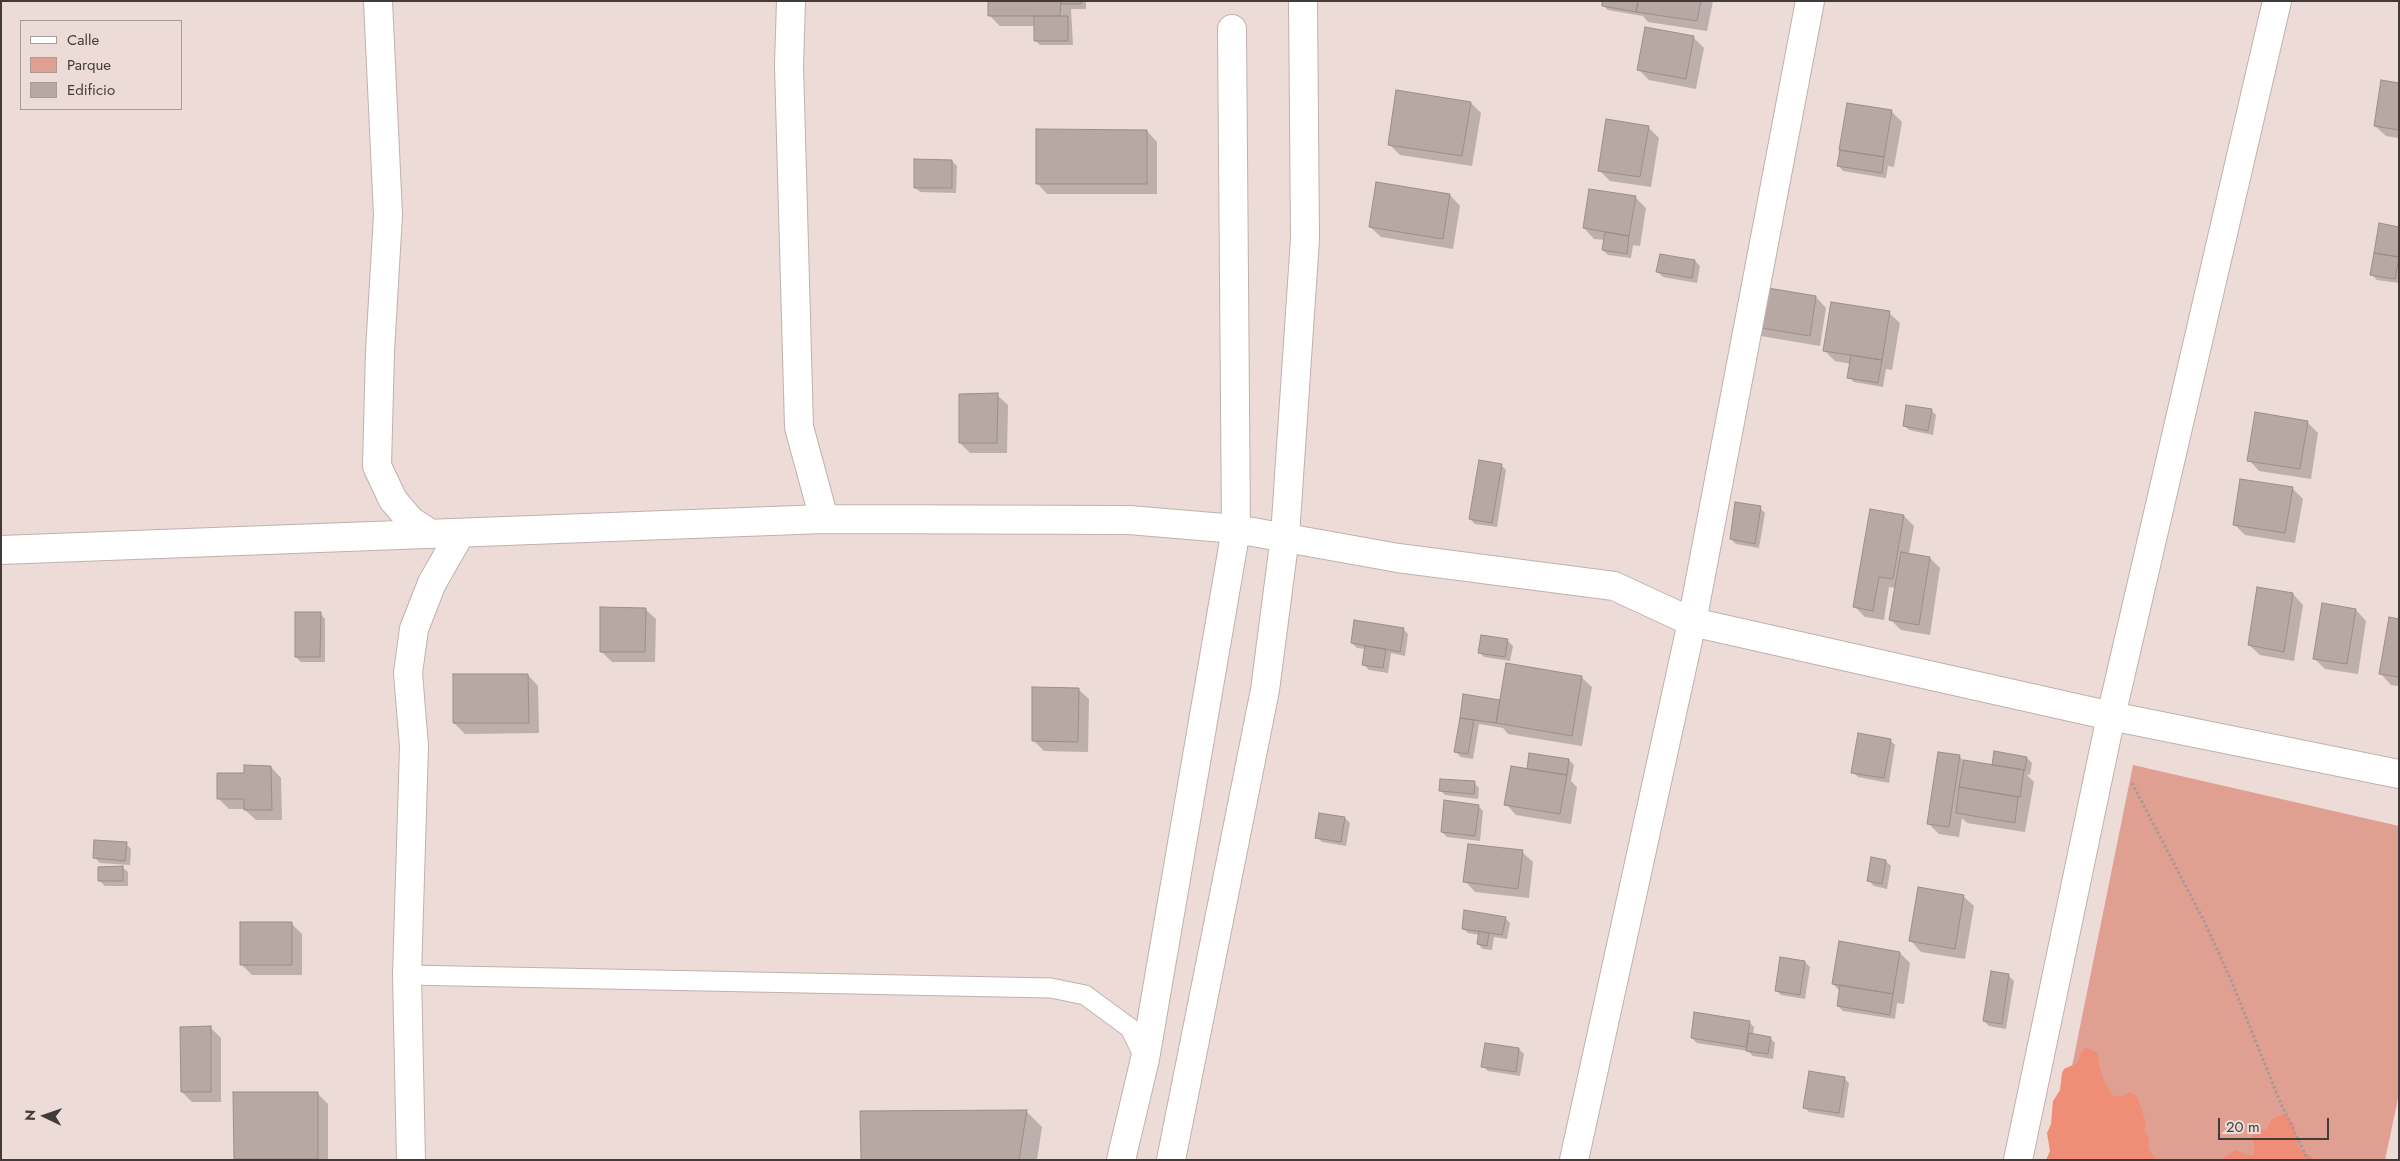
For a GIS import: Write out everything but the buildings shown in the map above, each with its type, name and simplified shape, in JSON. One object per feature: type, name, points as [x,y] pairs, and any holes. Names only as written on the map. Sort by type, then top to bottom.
[{"type":"street","points":[[378,1],[388,215],[380,351],[377,466],[394,500],[411,521],[431,534]]},
{"type":"street","points":[[791,1],[789,65],[798,427],[824,519]]},
{"type":"street","points":[[1170,1160],[1265,690],[1285,536],[1306,239],[1303,1]]},
{"type":"street","points":[[1574,1160],[1692,622],[1810,1]]},
{"type":"street","points":[[2018,1160],[2111,716],[2277,1]]},
{"type":"street","points":[[1122,1160],[1145,1059],[1236,529],[1232,29]]},
{"type":"street","points":[[1,550],[824,519],[1128,520],[1236,529],[1285,536],[1398,558],[1614,586],[1692,622],[2111,716],[2399,774]]},
{"type":"street","points":[[411,1160],[407,975],[414,746],[408,672],[414,629],[432,583],[460,534]]},
{"type":"lane","points":[[407,975],[1050,988],[1085,995],[1130,1028],[1145,1059]]},
{"type":"path","points":[[2130,780],[2204,921],[2231,980],[2281,1104],[2308,1160]]},
{"type":"green space","points":[[2133,765],[2399,826],[2399,1094],[2385,1160],[2053,1160]]},
{"type":"shaded area","points":[[2086,1048],[2098,1053],[2099,1065],[2105,1083],[2112,1095],[2121,1097],[2129,1092],[2137,1096],[2146,1122],[2144,1130],[2149,1138],[2148,1148],[2156,1160],[2046,1160],[2050,1151],[2047,1133],[2051,1124],[2053,1101],[2060,1090],[2062,1073],[2064,1069],[2077,1063],[2083,1050]]},
{"type":"shaded area","points":[[2284,1114],[2294,1124],[2298,1147],[2313,1158],[2324,1160],[2221,1160],[2235,1150],[2253,1155],[2255,1146],[2251,1137],[2257,1131],[2266,1130],[2272,1119]]}]
